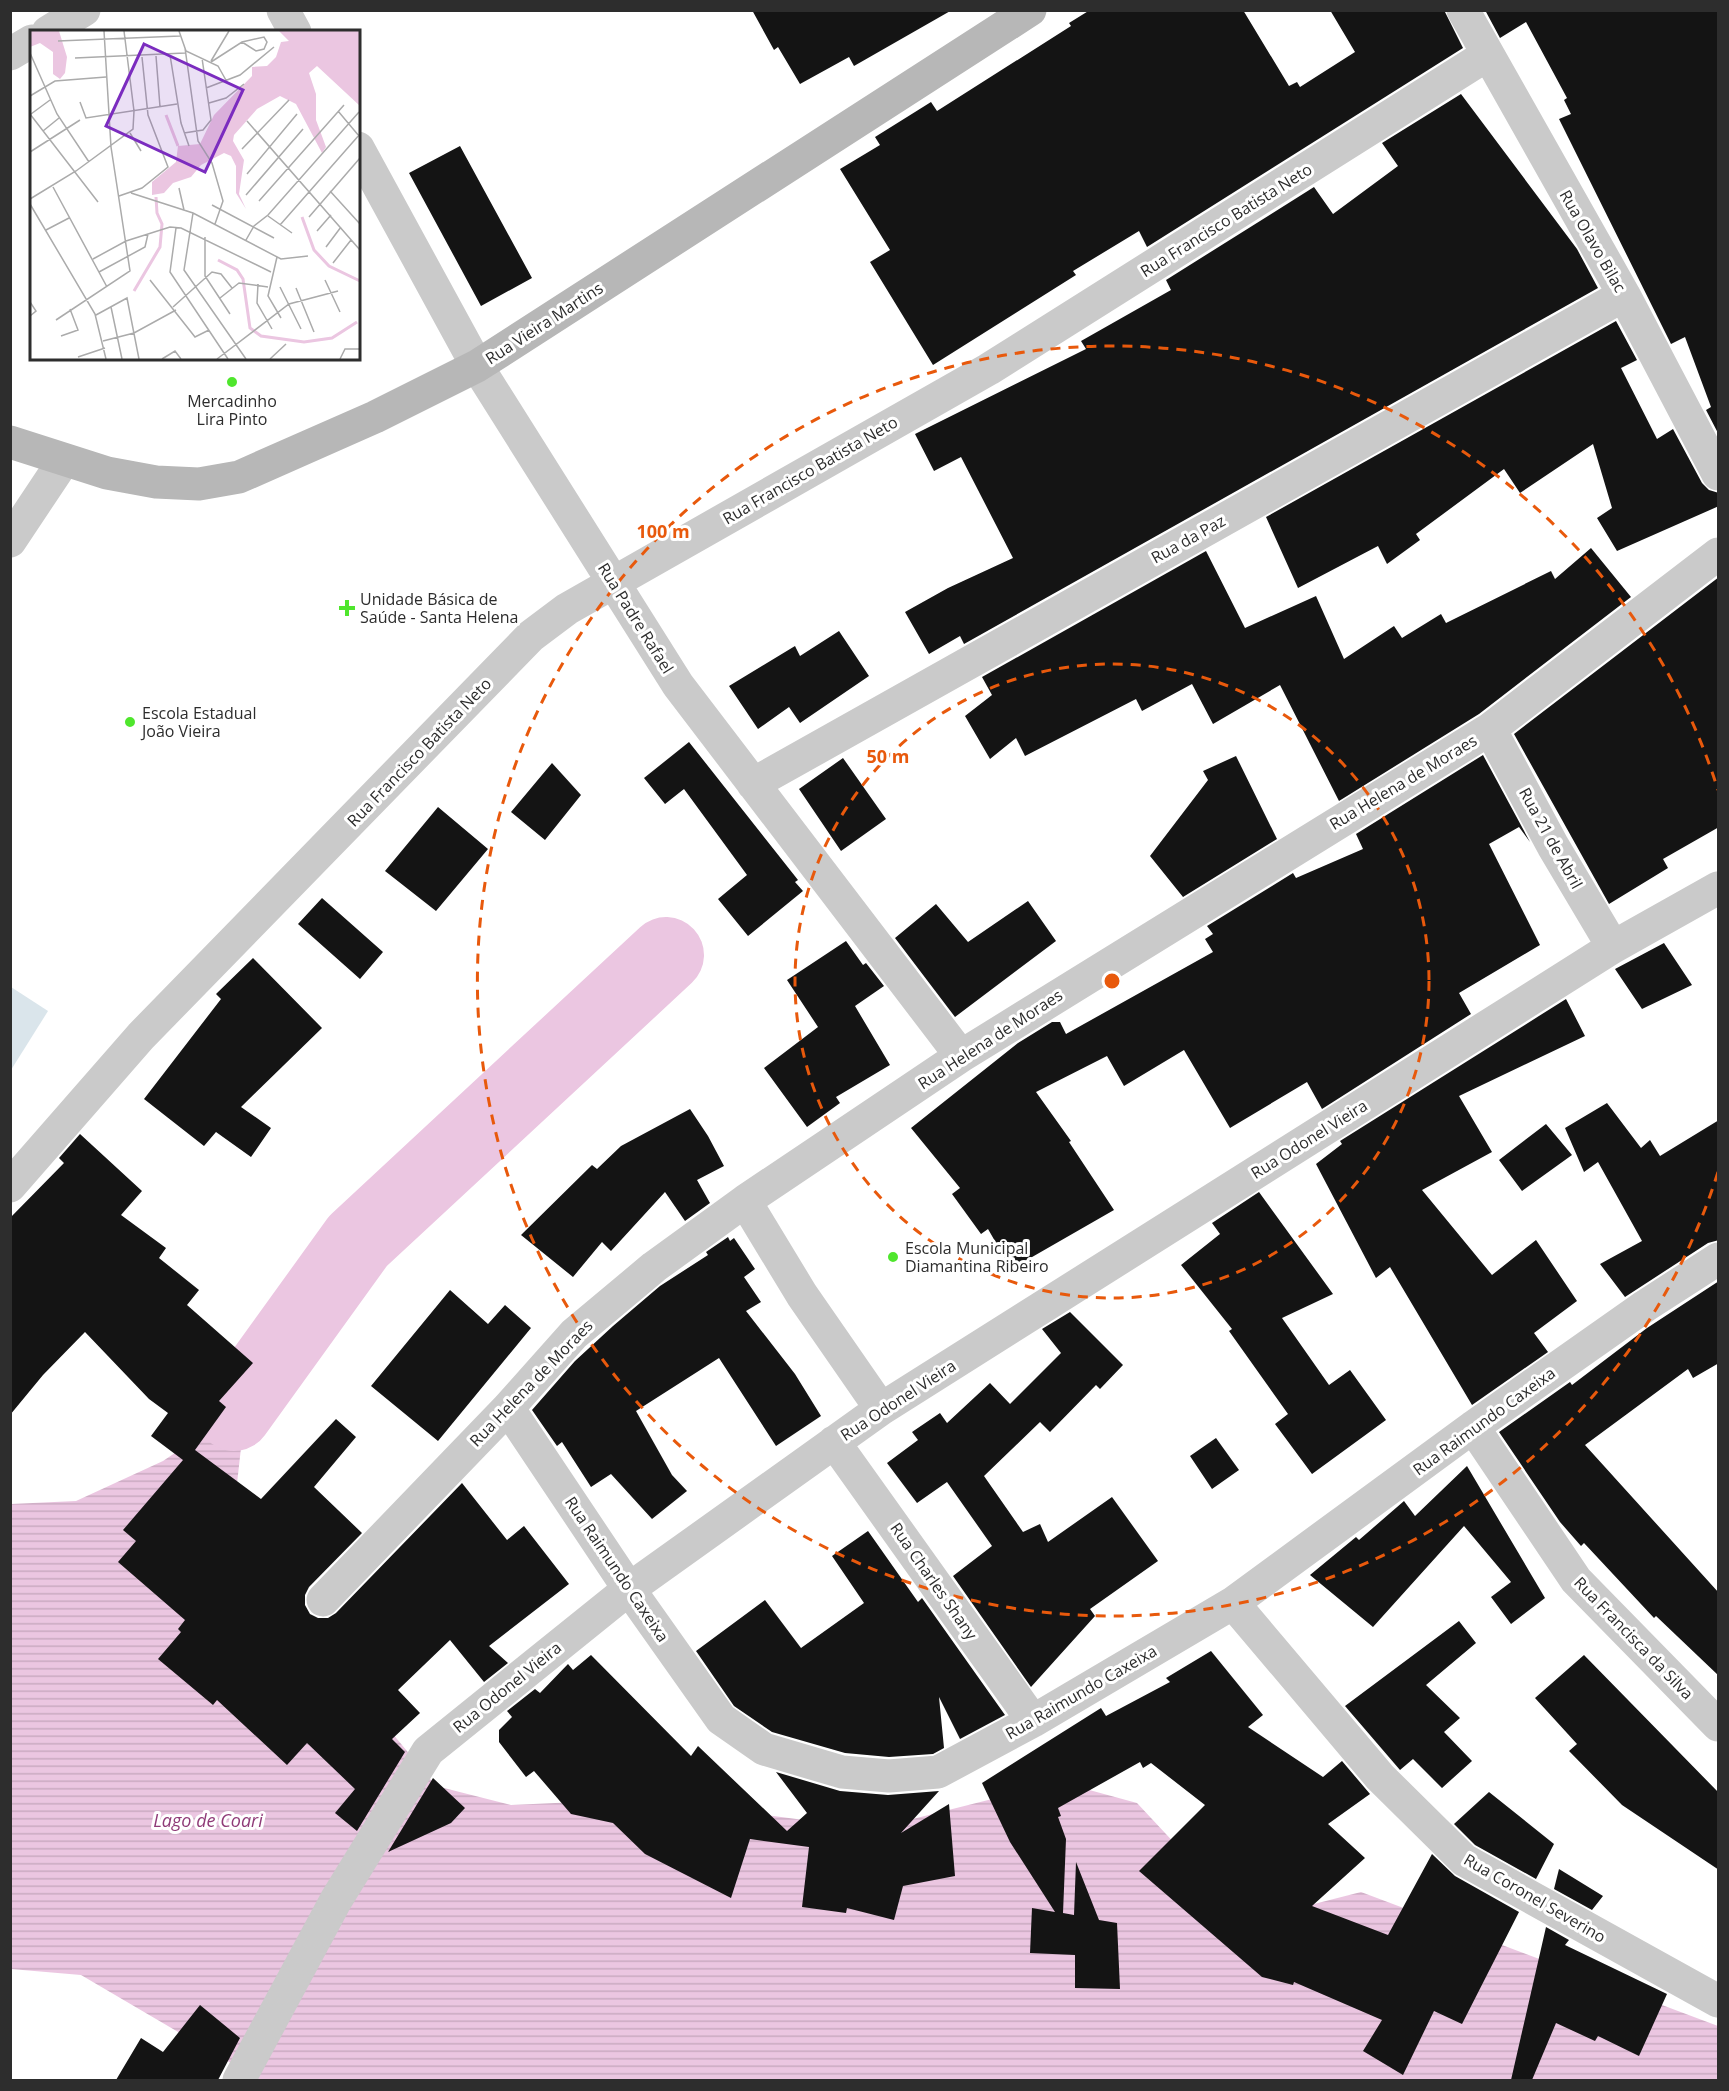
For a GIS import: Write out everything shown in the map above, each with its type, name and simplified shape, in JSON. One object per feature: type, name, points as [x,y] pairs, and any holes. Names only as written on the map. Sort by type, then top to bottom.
[{"type":"main road","name":"Rua Vieira Martins","points":[[10,442],[107,474],[156,482],[199,484],[239,477],[375,417],[477,366],[1030,10]]},
{"type":"street","points":[[51,30],[84,10]]},
{"type":"street","points":[[283,10],[294,30]]},
{"type":"street","name":"Rua Olavo Bilac","points":[[1463,10],[1624,295],[1719,474]]},
{"type":"street","points":[[10,54],[30,42]]},
{"type":"street","name":"Rua Francisco Batista Neto","points":[[10,1186],[141,1036],[531,636],[567,609],[989,369],[1487,55]]},
{"type":"street","name":"Rua Padre Rafael","points":[[360,152],[477,366],[678,685],[961,1056]]},
{"type":"street","name":"Rua da Paz","points":[[753,784],[1624,295]]},
{"type":"street","points":[[10,541],[64,460]]},
{"type":"street","name":"Rua Helena de Moraes","points":[[323,1600],[508,1408],[574,1334],[654,1267],[746,1200],[961,1056],[1490,729],[1719,554]]},
{"type":"street","name":"Rua 21 de Abril","points":[[1490,729],[1553,846],[1613,947]]},
{"type":"street","name":"Rua Odonel Vieira","points":[[246,2070],[336,1900],[428,1751],[629,1589],[881,1409],[1613,947],[1719,888]]},
{"type":"street","points":[[746,1200],[802,1294],[881,1409]]},
{"type":"street","name":"Rua Raimundo Caxeixa","points":[[508,1408],[629,1589],[720,1719],[764,1749],[842,1772],[889,1776],[938,1772],[1033,1721],[1233,1603],[1473,1427],[1645,1306],[1719,1259]]},
{"type":"street","name":"Rua Francisca da Silva","points":[[1473,1427],[1576,1580],[1719,1725]]},
{"type":"street","name":"Rua Charles Shany","points":[[834,1442],[1033,1721]]},
{"type":"street","name":"Rua Coronel Severino","points":[[1233,1603],[1380,1777],[1464,1860],[1719,2001]]},
{"type":"shaded area","points":[[11,987],[48,1011],[11,1070]]},
{"type":"water","name":"Lago de Coari","points":[[234,1413],[242,1439],[233,1519],[309,1633],[436,1786],[511,1805],[644,1799],[873,1829],[1060,1782],[1137,1803],[1194,1864],[1275,1914],[1361,1892],[1718,2026],[1718,2080],[260,2080],[81,1975],[11,1969],[11,1504],[76,1501],[163,1461]]},
{"type":"building","points":[[752,10],[952,10],[854,66],[849,57],[800,84],[778,47],[774,50]]},
{"type":"building","points":[[1090,10],[1243,10],[1289,86],[1297,82],[1300,87],[1355,52],[1330,10],[1444,10],[1463,48],[1147,247],[1139,231],[1073,271],[1076,275],[933,365],[870,262],[890,250],[840,169],[880,145],[875,137],[931,102],[937,111],[1071,26],[1069,23]]},
{"type":"building","points":[[1485,10],[1719,10],[1719,435],[1706,410],[1711,407],[1685,337],[1671,344],[1559,119],[1571,114],[1564,100],[1567,98],[1526,22],[1500,38]]},
{"type":"building","points":[[1461,94],[1577,249],[1598,288],[964,644],[960,636],[929,654],[905,612],[948,588],[1013,558],[961,457],[934,471],[915,434],[1086,349],[1081,341],[1171,290],[1166,280],[1314,187],[1333,214],[1398,166],[1382,143]]},
{"type":"building","points":[[460,146],[532,278],[481,306],[409,173]]},
{"type":"building","points":[[1616,321],[1637,360],[1621,368],[1657,439],[1673,429],[1702,483],[1709,490],[1719,493],[1719,506],[1617,551],[1597,518],[1612,508],[1593,444],[1520,493],[1504,469],[1416,534],[1420,540],[1387,564],[1378,546],[1298,588],[1266,517]]},
{"type":"building","points":[[1591,548],[1631,597],[1479,714],[1339,801],[1280,685],[1213,724],[1192,684],[1142,711],[1136,699],[1025,756],[1016,738],[990,759],[965,716],[992,695],[982,677],[1206,551],[1245,628],[1316,596],[1344,659],[1394,626],[1402,638],[1441,614],[1446,623],[1551,571],[1555,579]]},
{"type":"building","points":[[1719,577],[1719,827],[1663,859],[1668,868],[1609,904],[1514,734]]},
{"type":"building","points":[[839,631],[869,676],[800,723],[789,707],[758,729],[729,686],[795,646],[800,656]]},
{"type":"building","points":[[689,742],[798,880],[795,882],[803,891],[748,936],[718,899],[747,875],[684,789],[665,804],[644,778]]},
{"type":"building","points":[[1483,755],[1530,842],[1519,827],[1489,844],[1540,945],[1459,993],[1471,1014],[1322,1109],[1307,1082],[1230,1128],[1184,1050],[1124,1086],[1107,1056],[1036,1092],[1071,1141],[1069,1142],[1114,1210],[1011,1269],[988,1229],[981,1234],[952,1194],[960,1188],[911,1128],[1018,1043],[1052,1022],[1060,1022],[1066,1034],[1213,952],[1205,939],[1213,934],[1207,926],[1293,873],[1296,878],[1363,849],[1356,834]]},
{"type":"building","points":[[1236,756],[1277,839],[1183,897],[1150,856],[1208,780],[1203,771]]},
{"type":"building","points":[[843,758],[886,819],[841,851],[799,789]]},
{"type":"building","points":[[552,763],[581,795],[545,840],[511,812]]},
{"type":"building","points":[[438,807],[488,849],[436,911],[385,871]]},
{"type":"building","points":[[322,898],[383,952],[360,979],[298,924]]},
{"type":"building","points":[[1028,901],[1056,941],[955,1017],[895,938],[936,904],[968,942]]},
{"type":"building","points":[[846,941],[863,965],[866,963],[884,986],[855,1006],[890,1065],[836,1097],[840,1103],[807,1127],[764,1068],[818,1027],[787,980]]},
{"type":"building","points":[[1664,943],[1692,985],[1642,1009],[1615,969]]},
{"type":"building","points":[[253,958],[322,1028],[241,1107],[271,1128],[251,1157],[216,1132],[204,1146],[144,1099],[221,999],[216,994]]},
{"type":"building","points":[[1566,999],[1585,1036],[1459,1096],[1492,1152],[1422,1190],[1492,1275],[1536,1240],[1577,1301],[1534,1333],[1548,1352],[1472,1405],[1390,1267],[1376,1278],[1316,1164],[1342,1144],[1340,1141]]},
{"type":"building","points":[[1607,1103],[1641,1148],[1650,1140],[1660,1156],[1719,1120],[1719,1240],[1708,1243],[1625,1297],[1600,1264],[1642,1241],[1598,1162],[1584,1172],[1565,1128]]},
{"type":"building","points":[[690,1109],[724,1166],[697,1180],[710,1203],[685,1221],[665,1192],[611,1251],[602,1242],[573,1277],[521,1235],[592,1165],[597,1169],[621,1146]]},
{"type":"building","points":[[1546,1124],[1572,1155],[1522,1191],[1499,1160]]},
{"type":"building","points":[[80,1134],[142,1191],[121,1215],[166,1248],[159,1258],[199,1290],[187,1305],[253,1363],[219,1401],[226,1407],[195,1450],[261,1499],[336,1419],[356,1437],[314,1487],[362,1533],[309,1587],[305,1595],[305,1605],[310,1614],[318,1618],[328,1618],[336,1613],[462,1483],[507,1540],[524,1526],[569,1584],[489,1646],[508,1663],[484,1682],[450,1640],[398,1690],[420,1713],[392,1739],[405,1752],[357,1831],[335,1813],[355,1789],[307,1743],[287,1765],[217,1700],[213,1705],[158,1659],[181,1632],[178,1629],[185,1620],[118,1562],[136,1541],[123,1530],[183,1460],[151,1436],[168,1413],[149,1399],[85,1332],[43,1375],[10,1415],[10,1218],[64,1163],[59,1158]]},
{"type":"building","points":[[1259,1192],[1333,1294],[1282,1318],[1329,1385],[1350,1370],[1386,1420],[1312,1474],[1275,1424],[1288,1414],[1229,1331],[1232,1329],[1181,1265],[1220,1234],[1212,1223]]},
{"type":"building","points":[[728,1237],[730,1241],[734,1238],[755,1269],[744,1277],[761,1302],[746,1311],[795,1374],[821,1416],[776,1446],[719,1358],[636,1411],[672,1475],[687,1491],[652,1519],[611,1474],[591,1487],[562,1442],[557,1446],[532,1410],[575,1361],[613,1326],[660,1286],[708,1255],[706,1252]]},
{"type":"building","points":[[1719,1281],[1719,1363],[1693,1378],[1688,1369],[1585,1445],[1719,1593],[1719,1676],[1656,1616],[1654,1618],[1584,1543],[1581,1546],[1560,1522],[1499,1432],[1570,1382],[1572,1385],[1647,1328]]},
{"type":"building","points":[[450,1290],[488,1324],[505,1305],[531,1328],[438,1441],[371,1386]]},
{"type":"building","points":[[1070,1312],[1123,1365],[1100,1389],[1096,1385],[1050,1432],[1040,1422],[984,1476],[1023,1532],[1040,1524],[1048,1542],[1112,1497],[1158,1561],[1090,1609],[1095,1616],[1031,1687],[953,1576],[992,1546],[947,1482],[917,1503],[887,1463],[918,1440],[912,1432],[940,1413],[947,1423],[990,1383],[1010,1404],[1061,1353],[1042,1329]]},
{"type":"building","points":[[1216,1438],[1239,1470],[1212,1489],[1190,1456]]},
{"type":"building","points":[[1467,1466],[1545,1598],[1511,1624],[1491,1597],[1511,1582],[1464,1526],[1373,1627],[1310,1575],[1356,1537],[1359,1540],[1404,1501],[1415,1516]]},
{"type":"building","points":[[868,1531],[918,1602],[922,1598],[1005,1715],[960,1739],[939,1697],[944,1748],[933,1754],[889,1757],[845,1753],[772,1732],[734,1706],[696,1651],[765,1600],[801,1648],[864,1603],[832,1556]]},
{"type":"building","points":[[1459,1621],[1476,1643],[1426,1685],[1460,1718],[1444,1732],[1472,1761],[1442,1788],[1413,1759],[1400,1770],[1345,1706]]},
{"type":"building","points":[[1211,1651],[1263,1715],[1248,1727],[1323,1777],[1342,1761],[1370,1794],[1328,1824],[1365,1858],[1312,1906],[1388,1935],[1432,1854],[1455,1876],[1519,1912],[1462,2024],[1434,2011],[1403,2075],[1363,2051],[1382,2020],[1294,1982],[1293,1985],[1262,1977],[1139,1871],[1205,1805],[1151,1763],[1143,1768],[1140,1762],[1058,1808],[1061,1816],[1058,1817],[1066,1839],[1063,1913],[1074,1915],[1076,1862],[1099,1920],[1117,1923],[1120,1989],[1075,1988],[1075,1955],[1030,1953],[1032,1908],[1055,1912],[1010,1842],[982,1783],[1101,1708],[1106,1716],[1170,1682],[1166,1678]]},
{"type":"building","points":[[591,1655],[691,1756],[698,1746],[787,1831],[807,1813],[776,1772],[840,1791],[888,1795],[939,1791],[901,1833],[949,1804],[955,1876],[903,1886],[894,1920],[847,1908],[846,1913],[802,1907],[809,1847],[750,1839],[731,1898],[645,1854],[613,1823],[571,1814],[534,1771],[526,1777],[499,1742],[499,1730],[512,1717],[507,1711],[535,1689],[540,1693],[568,1664],[573,1670]]},
{"type":"building","points":[[1584,1655],[1719,1793],[1719,1870],[1622,1805],[1569,1751],[1577,1744],[1535,1698]]},
{"type":"building","points":[[433,1778],[465,1808],[451,1823],[388,1852]]},
{"type":"building","points":[[1489,1792],[1554,1844],[1536,1879],[1475,1845],[1454,1824]]},
{"type":"building","points":[[1559,1869],[1603,1896],[1592,1910],[1554,1889]]},
{"type":"building","points":[[1546,1927],[1569,1940],[1565,1945],[1667,1994],[1639,2056],[1598,2036],[1595,2041],[1556,2023],[1532,2080],[1511,2080]]},
{"type":"building","points":[[200,2005],[240,2038],[218,2080],[116,2080],[141,2038],[163,2052]]},
{"type":"waterway","points":[[234,1413],[358,1241],[666,955]]},
{"type":"place","name":"Mercadinho Lira Pinto","points":[[232,382]]},
{"type":"place","name":"Unidade Básica de Saúde - Santa Helena","points":[[347,608]]},
{"type":"place","name":"Escola Estadual João Vieira","points":[[130,722]]},
{"type":"place","name":"Escola Municipal Diamantina Ribeiro","points":[[893,1257]]}]
